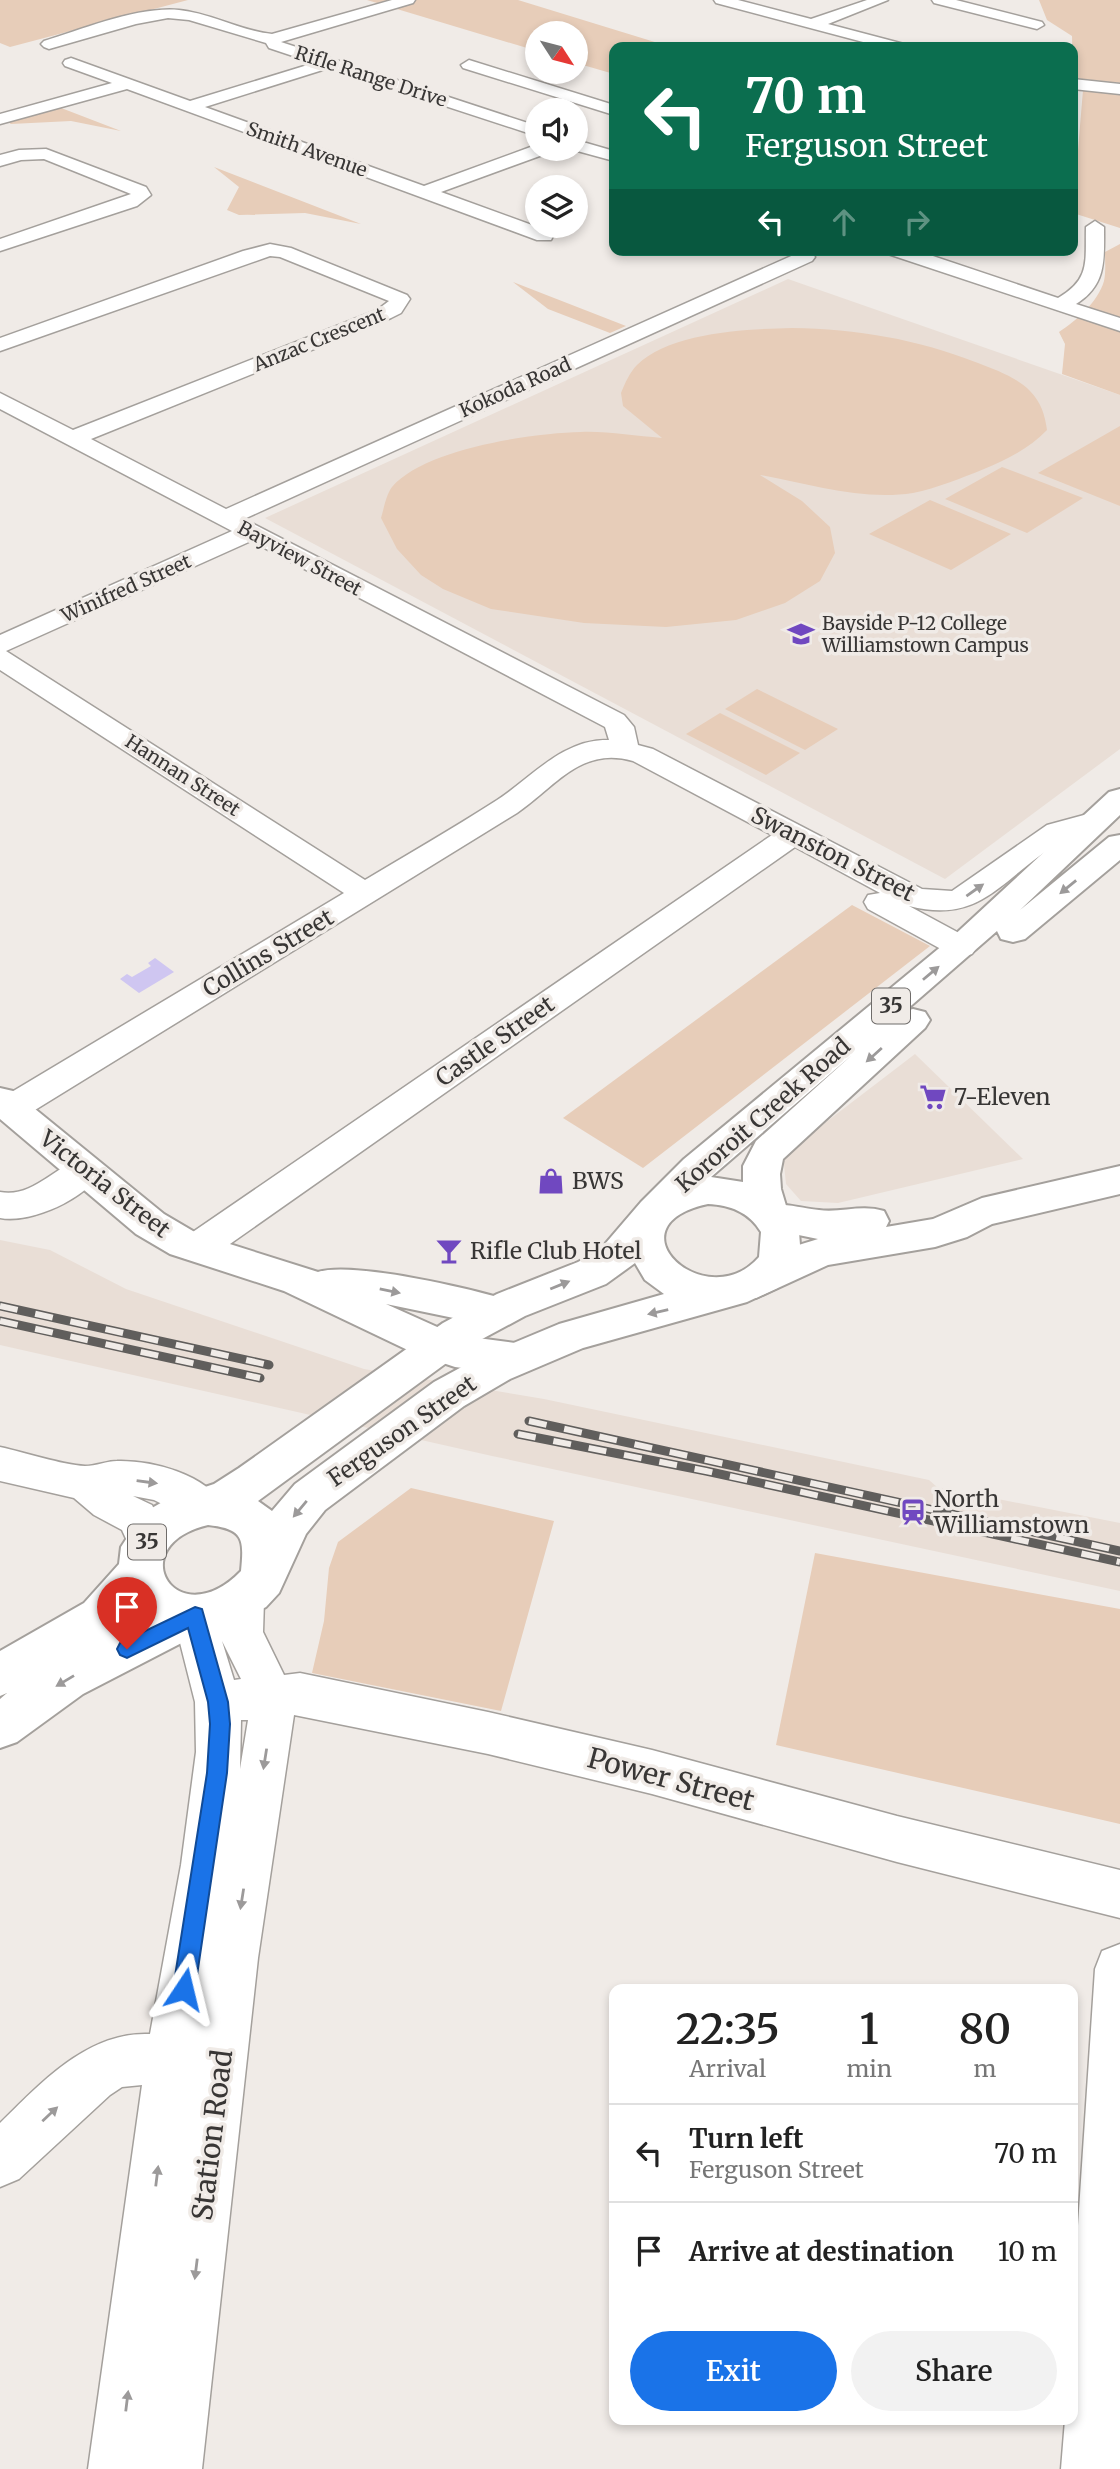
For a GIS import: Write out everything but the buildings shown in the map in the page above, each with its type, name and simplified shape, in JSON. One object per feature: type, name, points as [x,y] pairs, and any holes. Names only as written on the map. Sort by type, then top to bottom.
[{"type":"main road","name":"Kororoit Creek Road","points":[[655,1211],[697,1168],[961,947],[1110,812]]},
{"type":"main road","name":"Kororoit Creek Road","points":[[771,1215],[760,1177],[764,1156],[775,1142],[1017,929],[1120,844]]},
{"type":"main road","name":"Victoria Street","points":[[5,1104],[158,1230],[197,1248],[298,1280],[412,1336],[439,1346],[516,1359]]},
{"type":"main road","points":[[655,1211],[645,1228],[645,1245],[651,1261],[664,1275],[682,1286],[704,1292],[726,1292],[752,1285],[805,1257],[831,1249],[935,1233],[982,1212],[1120,1180]]},
{"type":"main road","name":"35","points":[[655,1211],[679,1195],[708,1189],[738,1194],[755,1202],[771,1215],[780,1233],[782,1249],[776,1265],[752,1285]]},
{"type":"main road","points":[[771,1215],[833,1225],[951,1208],[982,1212]]},
{"type":"main road","name":"Ferguson Street","points":[[205,1506],[229,1497],[254,1481],[439,1346],[497,1312],[604,1266],[624,1251],[655,1211]]},
{"type":"main road","name":"Victoria Street","points":[[298,1280],[380,1289],[497,1312]]},
{"type":"main road","name":"Ferguson Street","points":[[253,1590],[289,1522],[310,1497],[435,1403],[477,1377],[607,1324],[752,1285]]},
{"type":"main road","name":"35","points":[[0,1675],[100,1617],[169,1520],[205,1506]]},
{"type":"main road","points":[[0,1726],[66,1679],[193,1615],[212,1614],[253,1590],[267,1566],[267,1542],[258,1524],[230,1508],[205,1506]]},
{"type":"main road","name":"35","points":[[144,1556],[145,1588],[156,1601],[172,1611],[193,1615]]},
{"type":"street","points":[[273,39],[408,0]]},
{"type":"street","points":[[721,0],[880,42]]},
{"type":"street","points":[[812,24],[881,0]]},
{"type":"street","points":[[952,1],[1037,24]]},
{"type":"street","name":"Rifle Range Drive","points":[[39,46],[168,13],[184,15],[252,37],[273,39],[274,45],[525,127]]},
{"type":"street","name":"Smith Avenue","points":[[70,63],[424,192],[525,235]]},
{"type":"street","points":[[190,106],[330,64]]},
{"type":"street","points":[[469,65],[575,98]]},
{"type":"street","points":[[0,119],[127,84]]},
{"type":"street","points":[[1078,85],[1120,89]]},
{"type":"street","points":[[581,98],[602,91]]},
{"type":"street","points":[[588,102],[609,108]]},
{"type":"street","points":[[511,122],[525,117]]},
{"type":"street","points":[[588,148],[609,155]]},
{"type":"street","points":[[0,161],[19,155],[46,154],[140,191],[142,195],[131,202],[0,245]]},
{"type":"street","points":[[424,192],[525,155]]},
{"type":"street","points":[[1060,305],[1081,294],[1091,282],[1094,233],[1118,243]]},
{"type":"street","name":"Anzac Crescent","points":[[0,345],[270,250],[292,255],[400,299],[394,309],[384,314],[72,438]]},
{"type":"street","points":[[913,256],[1120,325]]},
{"type":"street","name":"Kokoda Road","points":[[226,518],[805,257]]},
{"type":"street","name":"Bayview Street","points":[[0,400],[601,715],[611,754]]},
{"type":"street","name":"Winifred Street","points":[[0,645],[251,532]]},
{"type":"street","name":"Hannan Street","points":[[0,658],[365,893]]},
{"type":"street","name":"Collins Street","points":[[5,1104],[365,893],[524,796],[562,784],[611,754]]},
{"type":"street","name":"Swanston Street","points":[[611,754],[616,764],[630,768],[785,841],[926,901],[949,902],[971,893],[1052,834],[1110,812]]},
{"type":"street","name":"Swanston Street","points":[[785,841],[961,947]]},
{"type":"street","name":"Castle Street","points":[[197,1248],[785,841]]},
{"type":"street","points":[[0,1196],[77,1163]]},
{"type":"street","points":[[0,1205],[17,1208],[28,1205],[77,1163]]},
{"type":"street","points":[[0,1464],[86,1483],[109,1503],[137,1518],[144,1556]]},
{"type":"street","points":[[86,1483],[107,1476],[163,1484],[181,1491],[205,1506]]},
{"type":"street","name":"Station Road","points":[[244,1699],[263,1678],[241,1637],[239,1616],[253,1590]]},
{"type":"street","name":"Station Road","points":[[118,2469],[196,2066],[233,1958],[270,1734],[201,1645],[193,1615]]},
{"type":"street","name":"Power Street","points":[[244,1699],[300,1694],[514,1739],[1120,1894]]},
{"type":"street","points":[[1091,2469],[1120,1969]]},
{"type":"street","points":[[0,2160],[100,2070],[121,2061],[196,2066]]},
{"type":"street","name":"Station Road","points":[[172,2469],[196,2066]]},
{"type":"shaded area","points":[[0,0],[188,0],[10,47],[0,43]]},
{"type":"shaded area","points":[[367,0],[518,0],[586,21],[525,21],[525,47]]},
{"type":"shaded area","points":[[1039,0],[1120,0],[1120,83],[1078,79],[1078,42],[1072,42],[1072,36],[1047,20]]},
{"type":"shaded area","points":[[588,22],[655,42],[609,42],[609,73],[588,66]]},
{"type":"shaded area","points":[[1083,90],[1120,94],[1120,228],[1078,215],[1078,150]]},
{"type":"shaded area","points":[[56,106],[121,131],[71,121],[11,124],[6,121]]},
{"type":"shaded area","points":[[214,167],[361,224],[305,213],[239,215],[227,210],[239,187]]},
{"type":"shaded area","points":[[1120,244],[1120,395],[1062,374],[1065,344],[1059,332],[1079,317],[1097,296],[1104,281],[1105,252]]},
{"type":"shaded area","name":"Bayside P-12 College Williamstown Campus","points":[[788,279],[1120,395],[1120,749],[945,879],[265,518]]},
{"type":"shaded area","points":[[513,282],[626,326],[610,333],[548,309]]},
{"type":"shaded area","points":[[792,328],[886,337],[932,348],[992,368],[1006,374],[1034,395],[1042,409],[1047,430],[1026,448],[1002,461],[913,493],[855,493],[760,475],[802,501],[830,527],[835,553],[820,581],[785,603],[736,620],[666,627],[584,623],[491,609],[443,589],[421,575],[397,549],[381,518],[392,487],[407,474],[453,453],[508,440],[560,433],[601,432],[662,438],[623,406],[621,393],[637,365],[669,345],[689,339],[732,331]]},
{"type":"shaded area","points":[[1120,426],[1120,506],[1038,473]]},
{"type":"shaded area","points":[[1002,467],[1083,498],[1027,533],[945,499]]},
{"type":"shaded area","points":[[930,500],[1011,534],[951,570],[869,534]]},
{"type":"shaded area","points":[[757,689],[838,729],[805,750],[725,709]]},
{"type":"shaded area","points":[[720,713],[800,753],[766,775],[686,734]]},
{"type":"shaded area","points":[[852,905],[930,946],[643,1168],[563,1118]]},
{"type":"shaded area","points":[[155,958],[174,972],[139,993],[120,979],[127,974],[132,977],[151,966],[148,963]]},
{"type":"shaded area","name":"7-Eleven","points":[[915,1054],[1023,1159],[838,1203],[801,1201],[786,1184],[783,1155]]},
{"type":"shaded area","points":[[0,1240],[50,1250],[126,1289],[364,1369],[544,1399],[929,1480],[937,1487],[1120,1523],[1120,1591],[492,1456],[0,1345]]},
{"type":"shaded area","points":[[411,1488],[554,1521],[501,1711],[312,1673],[324,1621],[329,1568],[338,1542]]},
{"type":"shaded area","points":[[815,1553],[1120,1609],[1120,1824],[776,1745]]},
{"type":"railway","points":[[0,1306],[269,1365]]},
{"type":"railway","points":[[0,1321],[260,1378]]},
{"type":"railway","points":[[529,1421],[1120,1551]]},
{"type":"railway","points":[[518,1434],[706,1471],[1120,1562]]},
{"type":"place","name":"Bayside P-12 College Williamstown Campus","points":[[801,634]]},
{"type":"place","name":"7-Eleven","points":[[933,1097]]},
{"type":"place","name":"BWS","points":[[551,1181]]},
{"type":"place","name":"Rifle Club Hotel","points":[[449,1251]]},
{"type":"place","name":"North Williamstown","points":[[913,1512]]},
{"type":"route","points":[[127,1649],[195,1615],[218,1702],[220,1724],[217,1773],[184,1989]]}]
